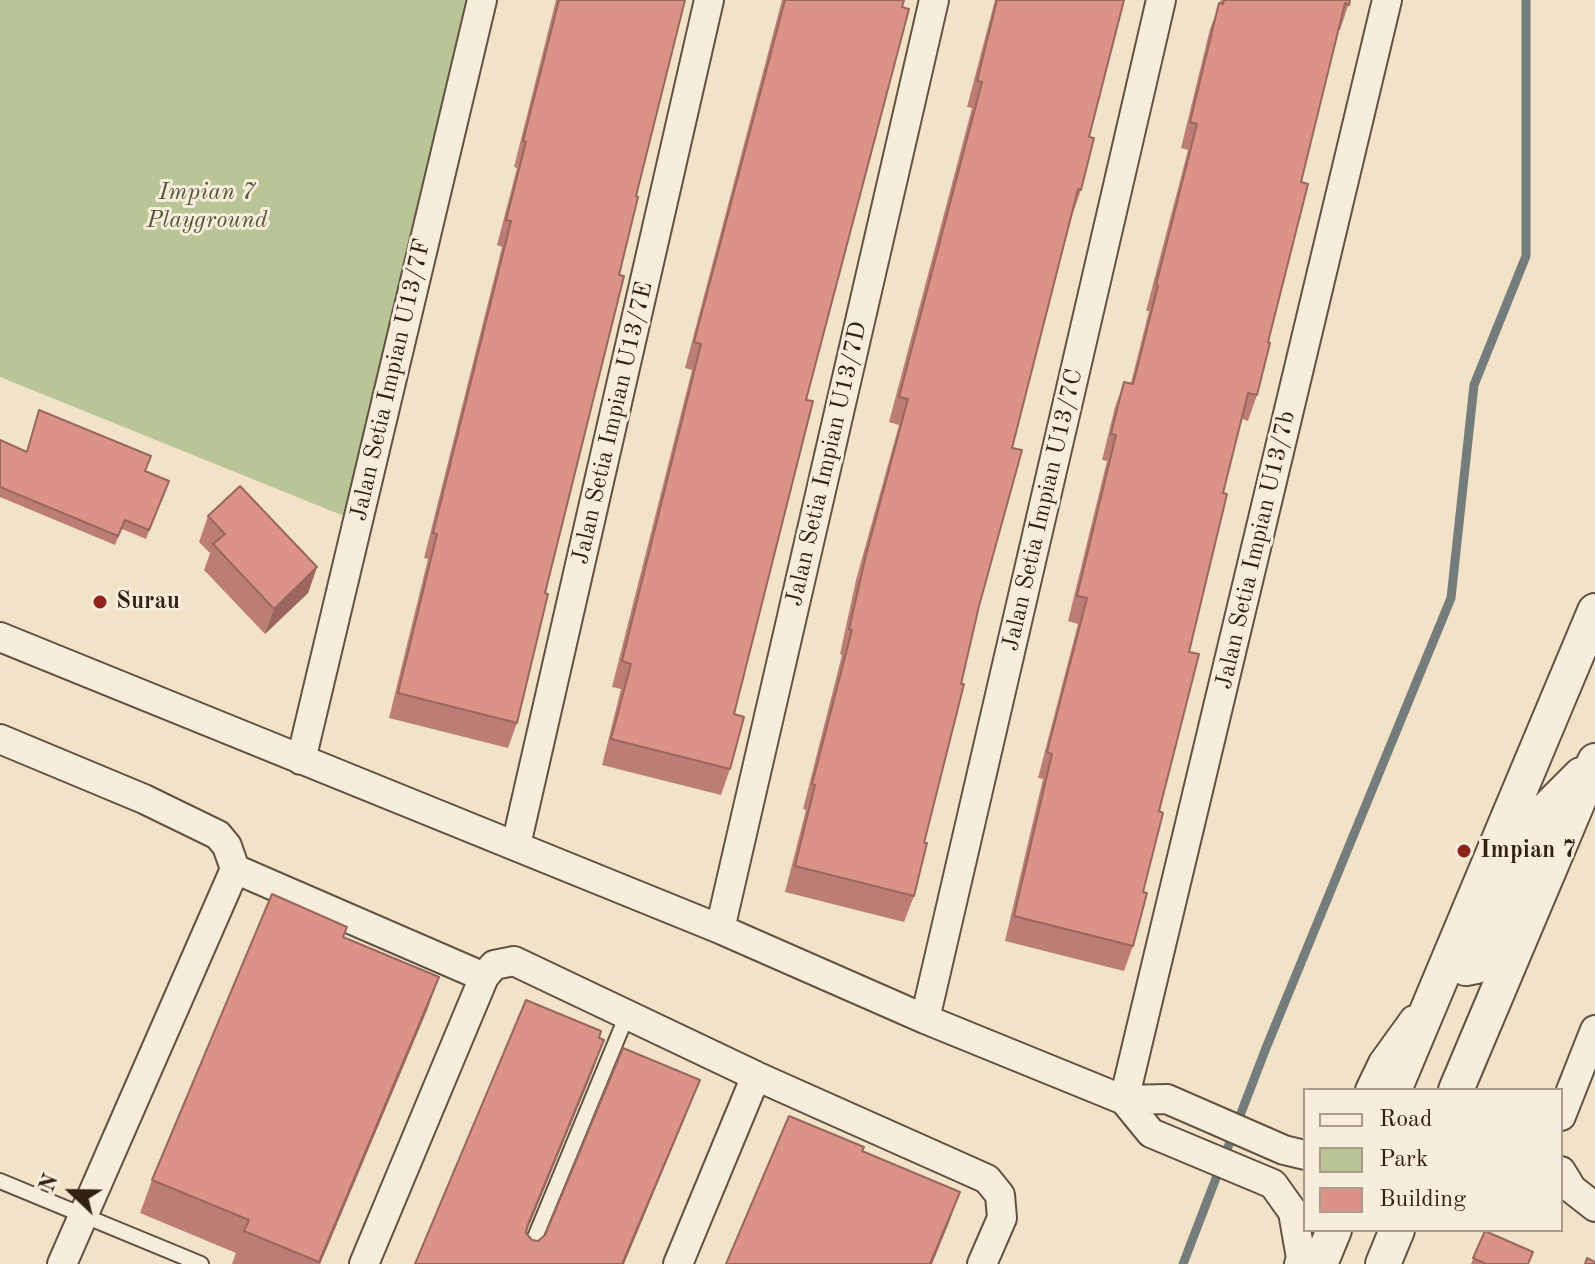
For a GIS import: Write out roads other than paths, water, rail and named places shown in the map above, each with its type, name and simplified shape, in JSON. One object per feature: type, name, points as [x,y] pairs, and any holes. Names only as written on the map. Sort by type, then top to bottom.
[{"type":"street","name":"Jalan Setia Impian U13/7F","points":[[301,760],[482,0]]},
{"type":"street","name":"Jalan Setia Impian U13/7E","points":[[516,845],[709,0]]},
{"type":"street","name":"Jalan Setia Impian U13/7D","points":[[720,929],[934,0]]},
{"type":"street","name":"Jalan Setia Impian U13/7C","points":[[925,1019],[1161,0]]},
{"type":"street","name":"Jalan Setia Impian U13/7b","points":[[1124,1100],[1387,0]]},
{"type":"street","points":[[1395,1088],[1595,611]]},
{"type":"street","points":[[0,637],[720,929],[925,1019],[1124,1100],[1167,1099],[1284,1150],[1303,1155]]},
{"type":"street","points":[[0,739],[144,799],[218,835],[227,846],[235,869],[62,1264]]},
{"type":"street","points":[[1458,940],[1460,960],[1466,968],[1476,966],[1486,955],[1502,907],[1543,813],[1595,761]]},
{"type":"street","points":[[1457,1088],[1595,761]]},
{"type":"street","points":[[235,869],[484,977]]},
{"type":"street","points":[[364,1264],[484,977],[494,965],[514,961],[756,1076],[987,1179],[1000,1195],[1002,1218],[982,1264]]},
{"type":"street","points":[[1371,1088],[1383,1063],[1439,983]]},
{"type":"street","points":[[1563,1111],[1595,1030]]},
{"type":"street","points":[[678,1264],[756,1076]]},
{"type":"street","points":[[1124,1100],[1151,1133],[1273,1184],[1293,1212],[1301,1258],[1299,1264]]},
{"type":"street","points":[[1563,1174],[1572,1189],[1595,1207]]},
{"type":"street","points":[[1320,1264],[1333,1232]]},
{"type":"street","points":[[1383,1264],[1396,1232]]},
{"type":"lane","points":[[524,1264],[627,1015]]},
{"type":"lane","points":[[0,1181],[201,1264]]},
{"type":"waterway","points":[[1183,1264],[1266,1048],[1451,598],[1474,385],[1526,256],[1526,0]]},
{"type":"place","name":"Surau","points":[[100,602]]},
{"type":"place","name":"Impian 7","points":[[1464,851]]},
{"type":"park label","name":"Impian 7 Playground","points":[[207,207]]}]
